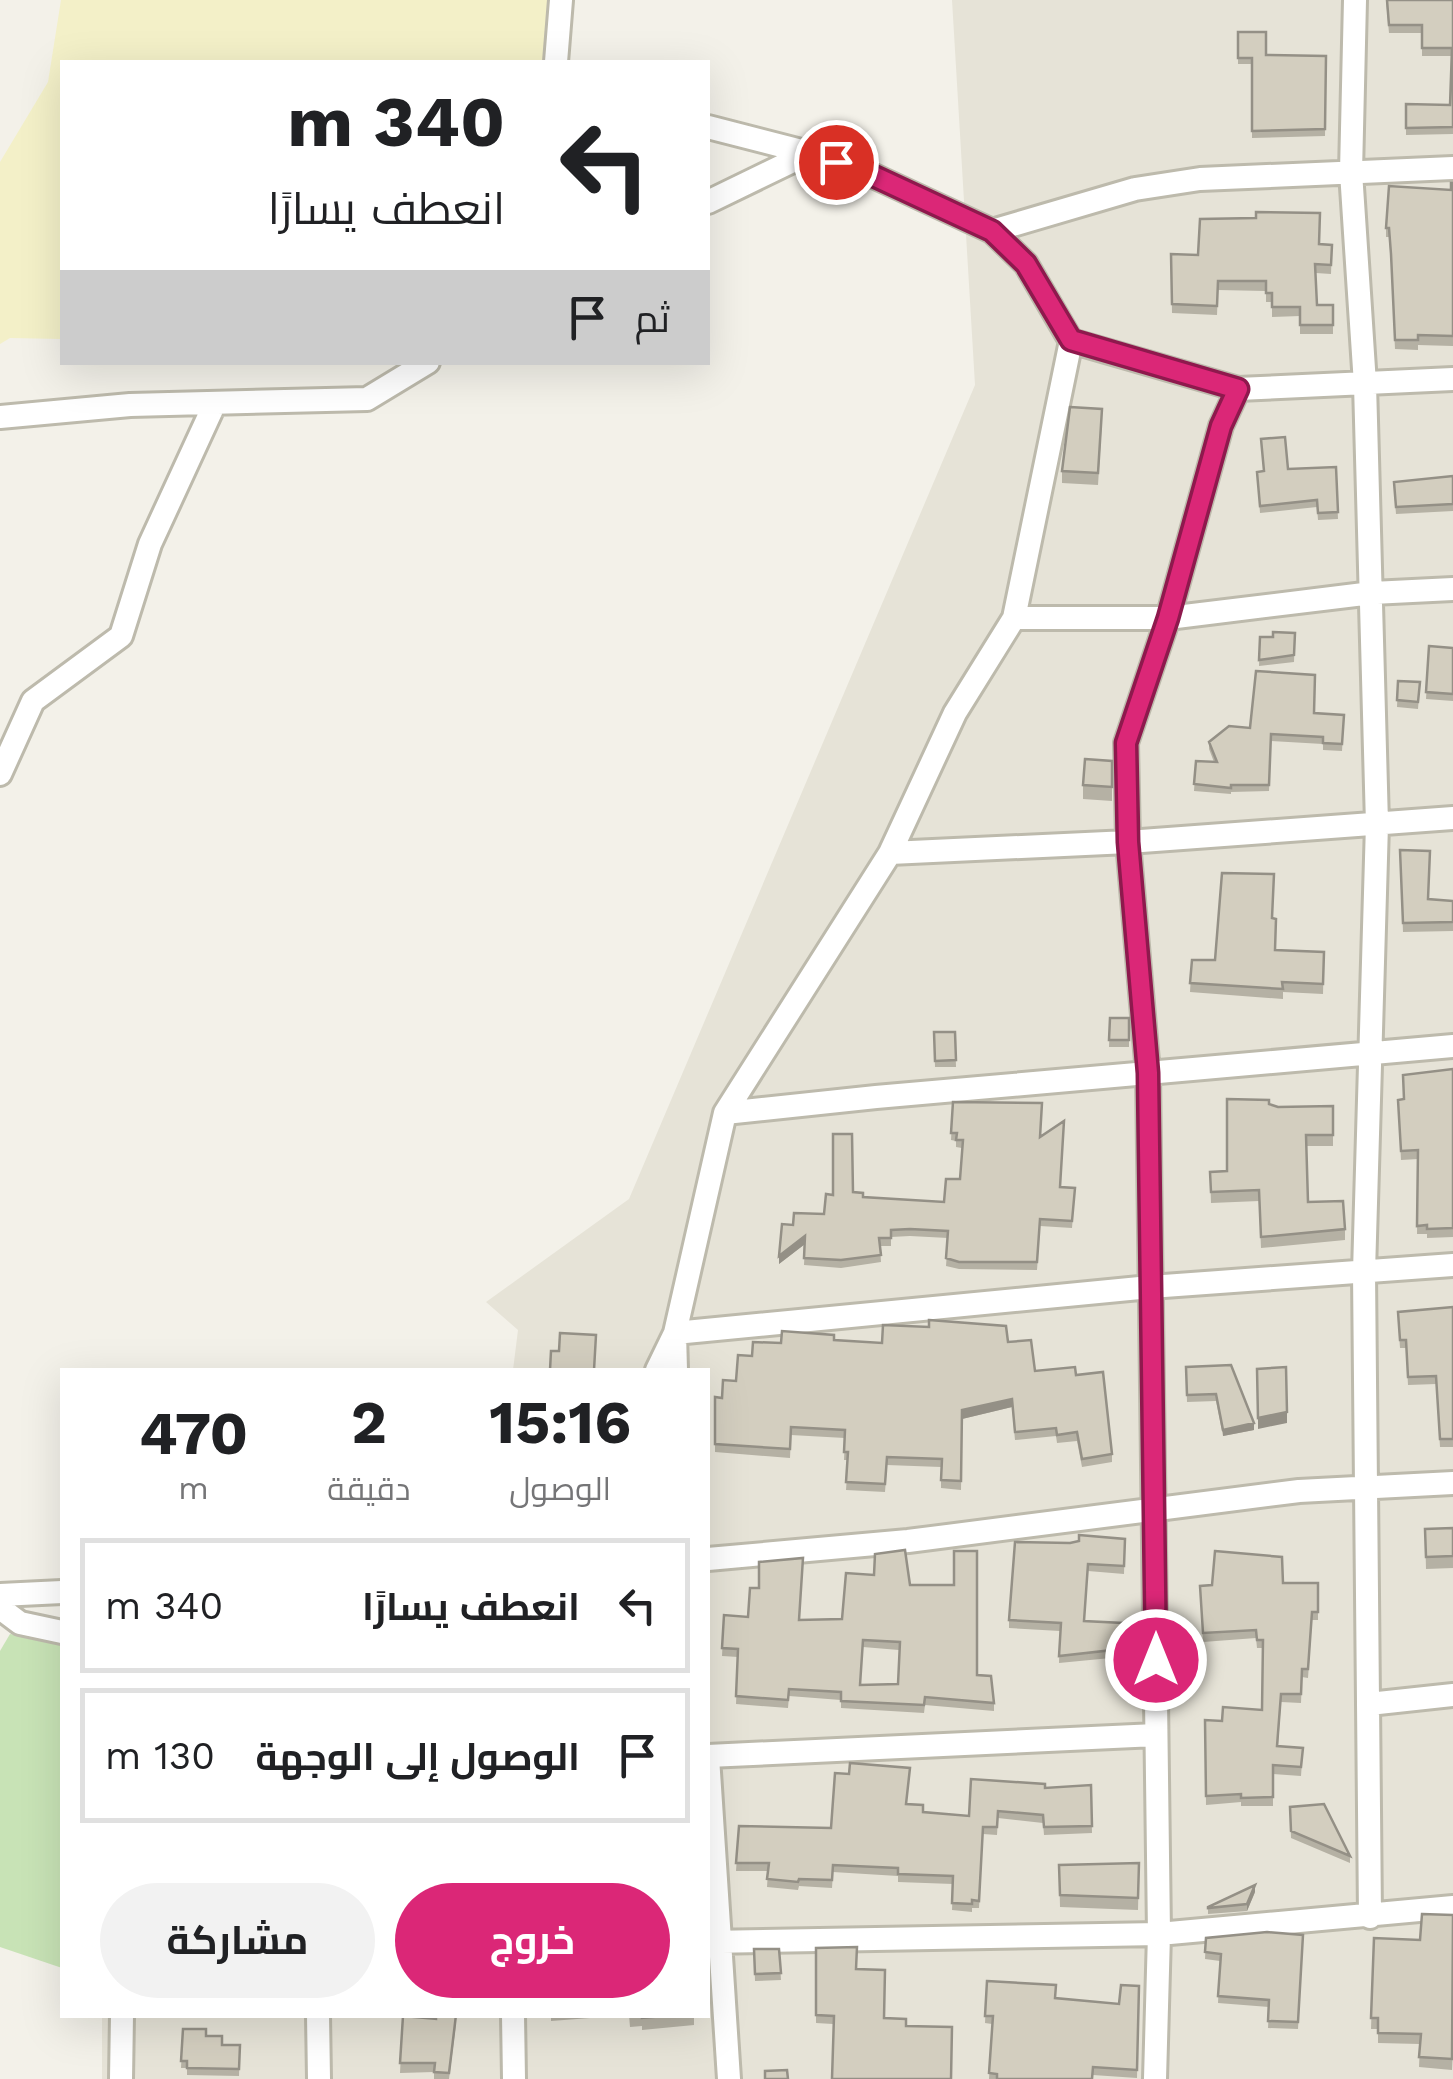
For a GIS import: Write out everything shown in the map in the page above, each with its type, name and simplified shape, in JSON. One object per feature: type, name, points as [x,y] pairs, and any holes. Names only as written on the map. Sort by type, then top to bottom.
[{"type":"street","points":[[556,60],[561,0]]},
{"type":"street","points":[[1355,0],[1351,172],[1365,384],[1376,824],[1364,1272],[1370,1916]]},
{"type":"street","points":[[658,1368],[675,1333],[725,1114],[890,853],[955,713],[1014,618],[1071,340],[1026,264],[992,231],[863,171],[710,128]]},
{"type":"street","points":[[710,201],[809,153]]},
{"type":"street","points":[[992,231],[1135,189],[1200,179],[1453,168]]},
{"type":"street","points":[[1071,340],[1238,389],[1453,379]]},
{"type":"street","points":[[0,416],[130,405],[367,399],[423,365]]},
{"type":"street","points":[[1155,2079],[1159,1934],[1148,1073],[1128,842],[1126,743],[1168,618],[1221,426],[1238,389]]},
{"type":"street","points":[[0,774],[32,701],[122,636],[150,544],[215,403]]},
{"type":"street","points":[[1014,618],[1168,618],[1372,593],[1453,588]]},
{"type":"street","points":[[890,853],[1128,842],[1453,818]]},
{"type":"street","points":[[725,1114],[1453,1046]]},
{"type":"street","points":[[675,1333],[1150,1287],[1453,1265]]},
{"type":"street","points":[[675,1333],[676,1368]]},
{"type":"street","points":[[710,1559],[908,1540],[1299,1491],[1453,1483]]},
{"type":"street","points":[[0,1594],[60,1592]]},
{"type":"street","points":[[0,1608],[20,1623],[60,1632]]},
{"type":"street","points":[[1369,1704],[1453,1695]]},
{"type":"street","points":[[710,1756],[1156,1735]]},
{"type":"street","points":[[710,1809],[715,1942],[729,2079]]},
{"type":"street","points":[[715,1942],[1159,1934],[1453,1907]]},
{"type":"street","points":[[121,2079],[122,2018]]},
{"type":"street","points":[[318,2018],[319,2079]]},
{"type":"street","points":[[514,2018],[514,2079]]},
{"type":"shaded area","points":[[952,0],[1453,0],[1453,2079],[102,2079],[102,2018],[710,2018],[710,1368],[513,1368],[518,1330],[486,1302],[629,1199],[975,385]]},
{"type":"green space","points":[[10,1634],[60,1643],[60,1967],[0,1947],[0,1651]]},
{"type":"sand","points":[[61,0],[575,0],[563,60],[60,60],[60,339],[10,338],[0,344],[0,162],[48,82]]},
{"type":"building","points":[[1387,0],[1453,0],[1453,127],[1406,128],[1406,104],[1450,105],[1452,48],[1422,48],[1422,25],[1389,25]]},
{"type":"building","points":[[1238,32],[1266,32],[1266,55],[1326,56],[1325,129],[1252,131],[1252,58],[1238,58]]},
{"type":"building","points":[[1451,183],[1453,336],[1418,335],[1418,340],[1395,340],[1386,228],[1389,186],[1451,190]]},
{"type":"building","points":[[1256,212],[1320,213],[1319,244],[1332,245],[1331,265],[1315,264],[1317,305],[1333,305],[1333,325],[1300,325],[1300,307],[1272,307],[1272,293],[1266,293],[1266,281],[1218,281],[1217,306],[1172,304],[1171,254],[1198,255],[1200,219],[1256,218]]},
{"type":"building","points":[[1070,407],[1102,409],[1098,473],[1062,471]]},
{"type":"building","points":[[1285,437],[1288,469],[1336,467],[1338,512],[1318,513],[1317,500],[1260,506],[1257,472],[1264,471],[1261,439]]},
{"type":"building","points":[[1453,476],[1453,504],[1396,507],[1394,482]]},
{"type":"building","points":[[1273,632],[1295,633],[1294,655],[1259,660],[1260,637],[1273,637]]},
{"type":"building","points":[[1429,646],[1453,648],[1453,694],[1426,692]]},
{"type":"building","points":[[1256,671],[1315,675],[1314,713],[1344,715],[1342,744],[1323,743],[1323,737],[1271,734],[1269,785],[1231,788],[1194,784],[1196,761],[1217,762],[1209,742],[1229,726],[1250,728]]},
{"type":"building","points":[[1398,681],[1420,682],[1418,702],[1397,700]]},
{"type":"building","points":[[1085,759],[1112,761],[1112,787],[1083,785]]},
{"type":"building","points":[[1400,850],[1430,851],[1428,899],[1453,901],[1453,922],[1403,923]]},
{"type":"building","points":[[1222,873],[1274,874],[1275,950],[1324,952],[1323,984],[1282,982],[1283,989],[1190,983],[1192,960],[1215,960]]},
{"type":"building","points":[[1110,1018],[1129,1018],[1129,1040],[1109,1040]]},
{"type":"building","points":[[934,1032],[955,1032],[956,1060],[935,1061]]},
{"type":"building","points":[[1453,1069],[1453,1228],[1427,1229],[1427,1225],[1417,1226],[1418,1150],[1401,1151],[1398,1100],[1404,1099],[1403,1075]]},
{"type":"building","points":[[1227,1099],[1269,1100],[1269,1104],[1278,1107],[1333,1106],[1333,1135],[1306,1135],[1308,1202],[1343,1201],[1345,1229],[1261,1237],[1259,1190],[1211,1192],[1210,1172],[1227,1171]]},
{"type":"building","points":[[953,1102],[1042,1103],[1040,1137],[1064,1121],[1060,1187],[1075,1188],[1072,1221],[1040,1219],[1037,1262],[959,1262],[946,1258],[948,1231],[910,1229],[891,1230],[891,1238],[879,1238],[881,1255],[841,1260],[804,1258],[805,1236],[779,1256],[782,1224],[793,1225],[794,1213],[824,1214],[826,1194],[833,1195],[833,1134],[852,1134],[853,1192],[863,1193],[863,1197],[944,1202],[946,1179],[960,1179],[963,1140],[956,1140],[957,1133],[951,1133]]},
{"type":"building","points":[[1453,1307],[1453,1439],[1440,1439],[1436,1376],[1408,1377],[1406,1340],[1400,1340],[1398,1312]]},
{"type":"building","points":[[929,1320],[1006,1326],[1008,1342],[1031,1340],[1035,1371],[1075,1367],[1076,1375],[1103,1372],[1112,1454],[1082,1459],[1077,1432],[1057,1435],[1056,1428],[1015,1432],[1012,1399],[962,1410],[961,1481],[941,1480],[942,1459],[887,1457],[885,1484],[846,1482],[845,1430],[791,1427],[790,1449],[715,1444],[715,1397],[722,1398],[723,1380],[736,1381],[738,1355],[752,1356],[753,1342],[781,1343],[782,1331],[882,1343],[883,1325],[929,1327]]},
{"type":"building","points":[[560,1333],[596,1335],[594,1368],[550,1368],[551,1351],[559,1351]]},
{"type":"building","points":[[1231,1365],[1254,1423],[1223,1430],[1216,1394],[1187,1395],[1186,1367]]},
{"type":"building","points":[[1286,1367],[1287,1412],[1258,1418],[1257,1369]]},
{"type":"building","points":[[1453,1528],[1453,1556],[1426,1557],[1425,1529]]},
{"type":"building","points":[[1079,1535],[1125,1539],[1124,1566],[1088,1564],[1084,1621],[1123,1623],[1121,1649],[1059,1656],[1061,1623],[1009,1620],[1015,1542],[1070,1543],[1079,1541]]},
{"type":"building","points":[[905,1550],[910,1585],[954,1585],[954,1551],[977,1551],[977,1675],[991,1676],[994,1703],[925,1697],[924,1705],[841,1701],[841,1692],[789,1689],[788,1700],[736,1696],[738,1649],[722,1648],[724,1615],[748,1617],[750,1588],[759,1588],[759,1562],[803,1558],[799,1620],[842,1619],[846,1573],[874,1575],[875,1554]],"holes":[[[863,1640],[900,1642],[898,1684],[860,1685]]]},
{"type":"building","points":[[1215,1551],[1282,1557],[1283,1583],[1318,1583],[1318,1612],[1312,1612],[1308,1669],[1302,1669],[1301,1694],[1281,1694],[1277,1746],[1303,1748],[1301,1767],[1273,1765],[1273,1797],[1206,1796],[1205,1720],[1222,1721],[1223,1707],[1262,1710],[1263,1640],[1257,1640],[1256,1630],[1203,1633],[1200,1586],[1212,1585]]},
{"type":"building","points":[[850,1763],[910,1768],[906,1804],[923,1805],[923,1812],[969,1816],[971,1779],[1045,1784],[1045,1788],[1091,1785],[1092,1826],[1044,1827],[1043,1815],[998,1811],[997,1827],[983,1827],[979,1901],[972,1900],[972,1904],[952,1903],[953,1876],[898,1874],[898,1868],[833,1865],[832,1880],[798,1882],[767,1879],[769,1863],[736,1863],[739,1826],[831,1828],[835,1773],[849,1774]]},
{"type":"building","points":[[1324,1804],[1350,1856],[1291,1831],[1290,1807]]},
{"type":"building","points":[[1139,1863],[1138,1898],[1060,1895],[1059,1865]]},
{"type":"building","points":[[1255,1885],[1247,1904],[1208,1908],[1208,1907]]},
{"type":"building","points":[[1422,1914],[1453,1915],[1452,2059],[1419,2057],[1421,2034],[1378,2033],[1378,2018],[1371,2018],[1374,1938],[1420,1940]]},
{"type":"building","points":[[1267,1932],[1303,1935],[1298,2022],[1268,2021],[1269,2000],[1218,1996],[1221,1954],[1205,1952],[1206,1938]]},
{"type":"building","points":[[857,1947],[856,1969],[885,1970],[884,2018],[906,2019],[906,2026],[952,2027],[951,2079],[832,2079],[834,2016],[816,2015],[816,1948]]},
{"type":"building","points":[[754,1949],[779,1949],[781,1973],[755,1974]]},
{"type":"building","points":[[987,1981],[1056,1985],[1055,1998],[1119,2004],[1121,1985],[1139,1986],[1137,2070],[1093,2067],[1092,2079],[997,2079],[997,2074],[989,2073],[993,2016],[985,2016]]},
{"type":"building","points":[[403,2018],[456,2018],[449,2073],[434,2072],[435,2063],[400,2063]]},
{"type":"building","points":[[183,2029],[206,2029],[206,2036],[222,2036],[222,2045],[240,2045],[239,2069],[187,2068],[187,2061],[181,2061]]},
{"type":"building","points":[[787,2070],[788,2079],[765,2079],[765,2071]]},
{"type":"route","points":[[836,162],[992,231],[1026,264],[1071,340],[1238,389],[1221,426],[1168,618],[1126,743],[1128,842],[1148,1073],[1156,1660]]}]
